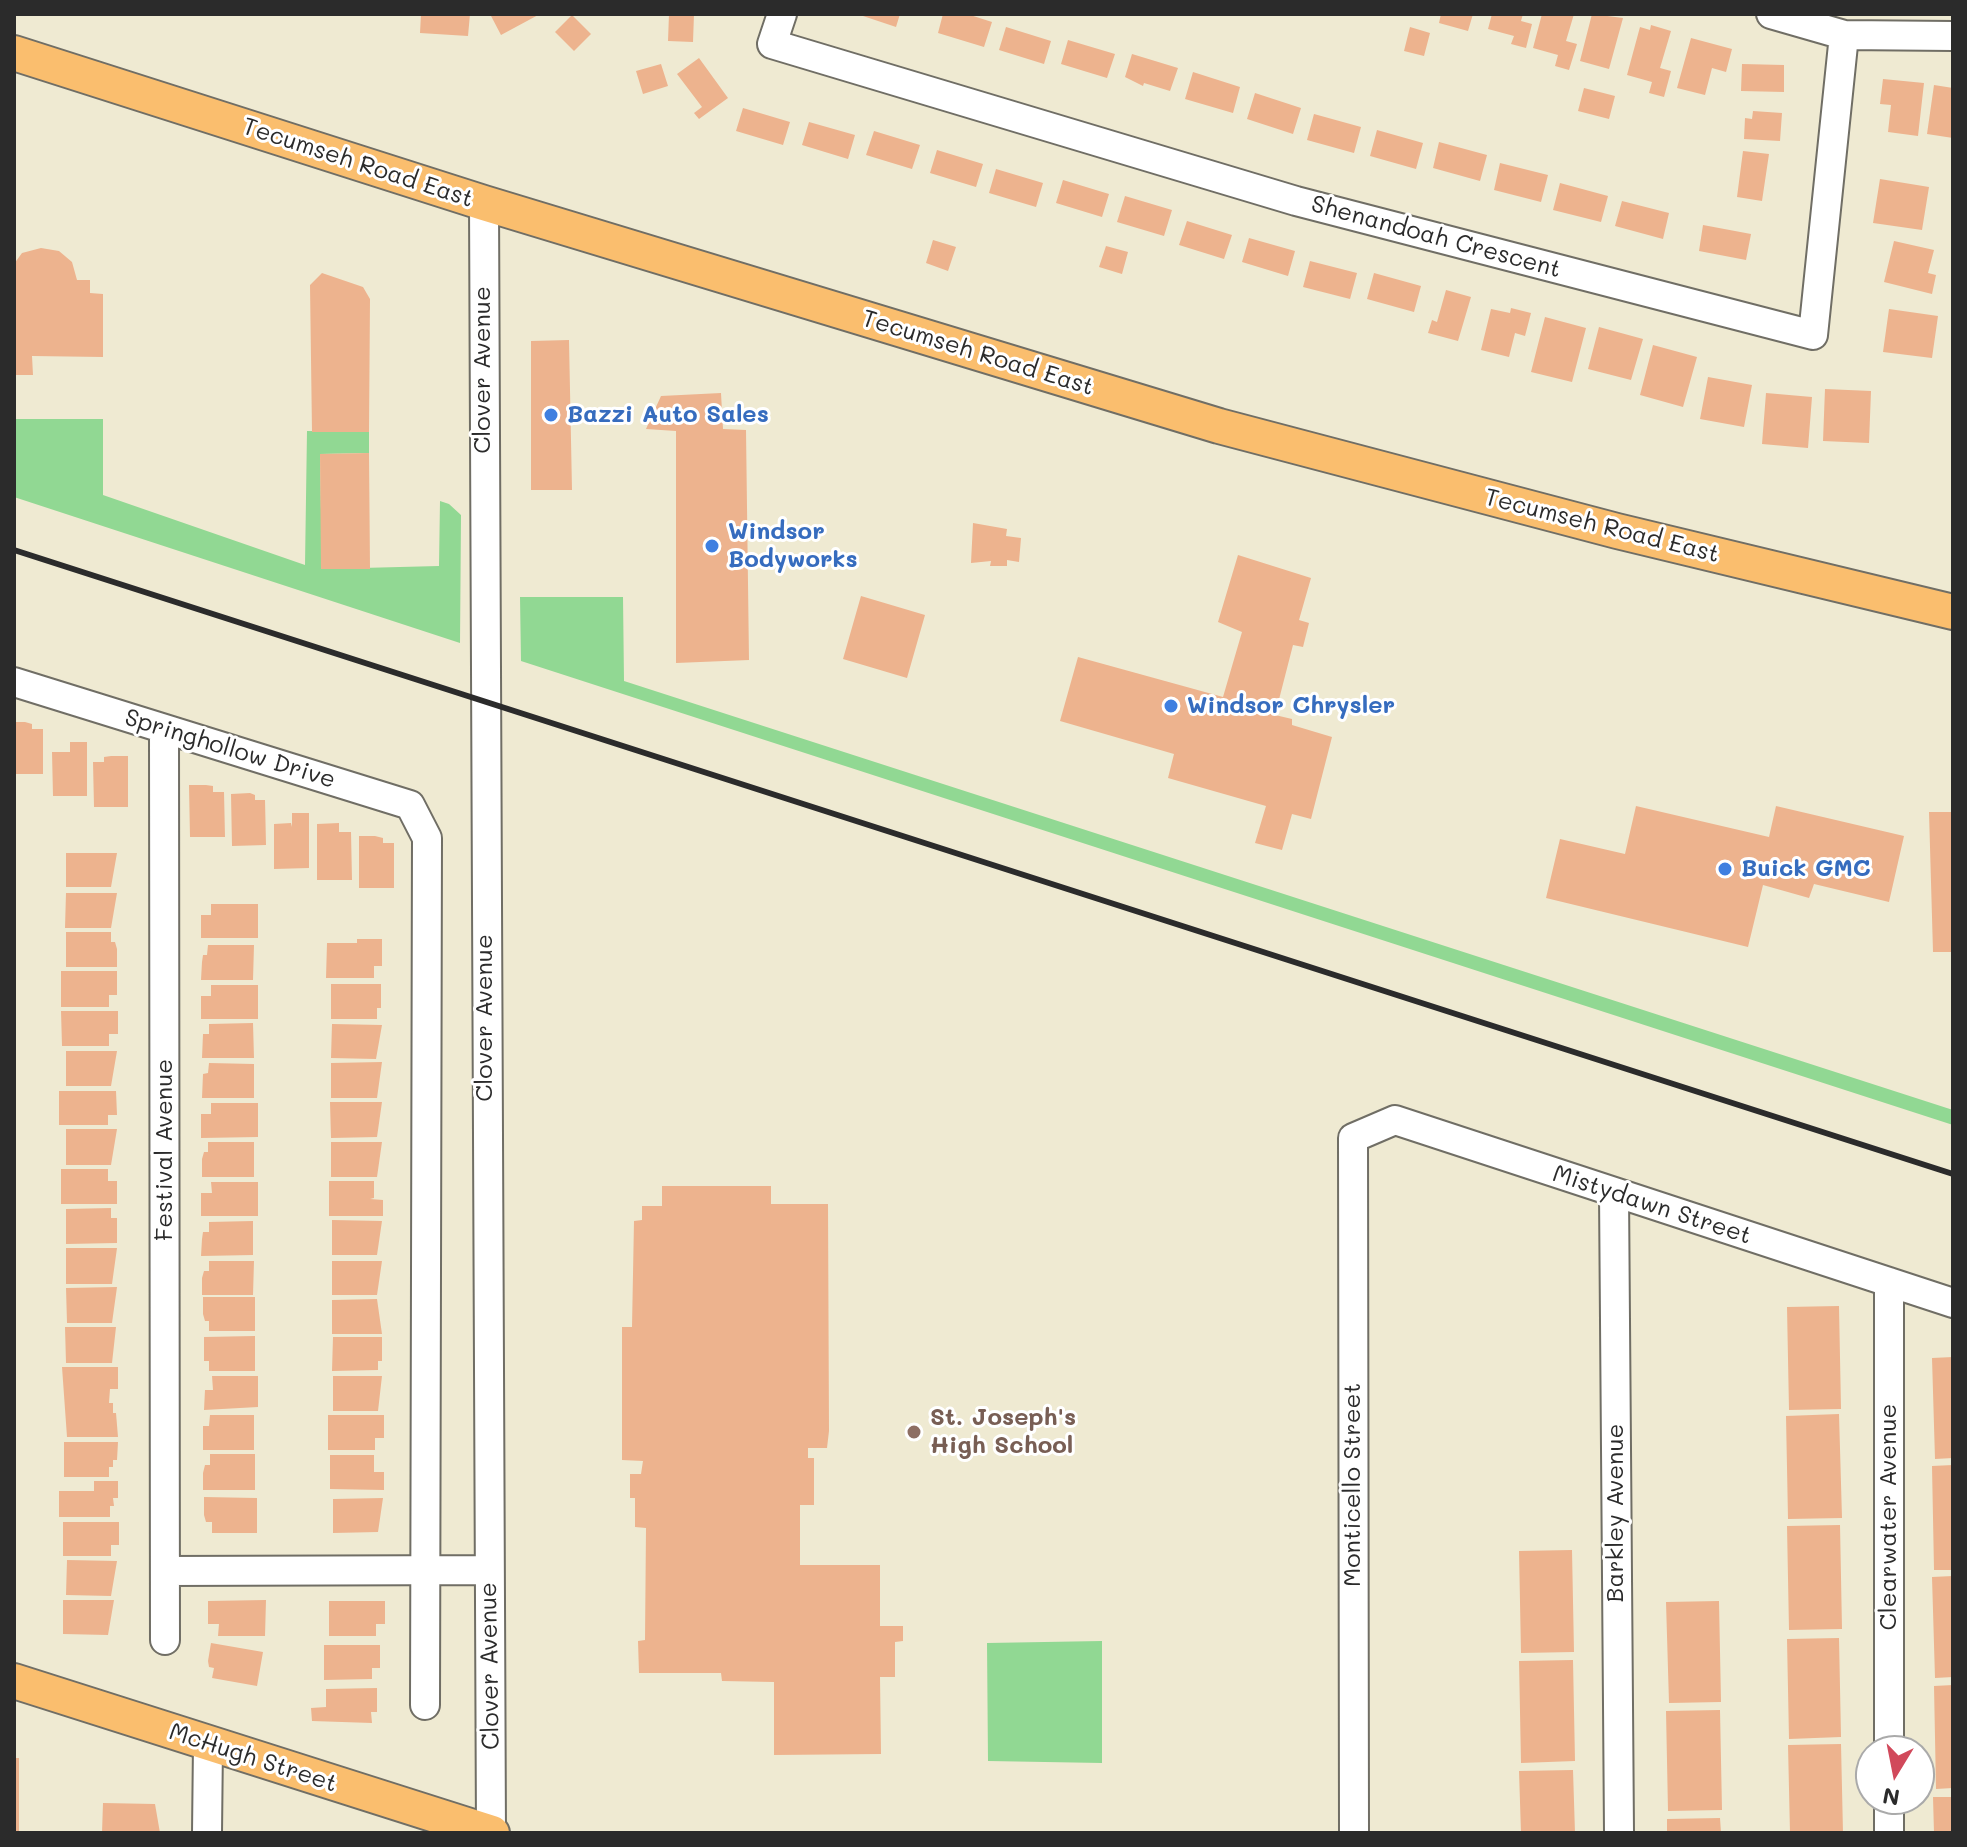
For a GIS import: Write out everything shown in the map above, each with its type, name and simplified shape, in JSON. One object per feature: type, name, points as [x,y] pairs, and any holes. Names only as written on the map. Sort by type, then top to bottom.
[{"type":"main road","name":"Tecumseh Road East","points":[[14,53],[484,203],[1219,426],[1617,531],[1953,612]]},
{"type":"main road","name":"McHugh Street","points":[[14,1681],[491,1833]]},
{"type":"street","name":"Shenandoah Crescent","points":[[782,14],[772,44],[1296,201],[1813,335],[1844,35]]},
{"type":"street","points":[[1771,14],[1844,35],[1953,36]]},
{"type":"street","name":"Clover Avenue","points":[[484,203],[491,1833]]},
{"type":"street","name":"Springhollow Drive","points":[[14,682],[410,805],[427,838],[425,1572]]},
{"type":"street","name":"Festival Avenue","points":[[164,729],[165,1640]]},
{"type":"street","name":"Mistydawn Street","points":[[1353,1138],[1395,1120],[1953,1303]]},
{"type":"street","name":"Monticello Street","points":[[1353,1138],[1354,1833]]},
{"type":"street","name":"Barkley Avenue","points":[[1614,1193],[1619,1833]]},
{"type":"street","name":"Clearwater Avenue","points":[[1889,1282],[1889,1735]]},
{"type":"street","points":[[166,1571],[489,1570]]},
{"type":"street","points":[[425,1572],[425,1705]]},
{"type":"street","points":[[207,1833],[208,1744]]},
{"type":"green space","points":[[14,419],[103,419],[103,495],[305,565],[307,431],[369,432],[369,453],[320,454],[322,569],[439,566],[440,501],[449,504],[461,515],[460,643],[14,497]]},
{"type":"green space","points":[[520,597],[623,597],[624,681],[1953,1110],[1953,1125],[521,661]]},
{"type":"green space","points":[[1102,1641],[1102,1763],[988,1761],[987,1643]]},
{"type":"building","points":[[421,14],[470,14],[468,36],[420,33]]},
{"type":"building","points":[[490,14],[540,14],[501,35]]},
{"type":"building","points":[[669,14],[694,14],[693,42],[668,41]]},
{"type":"building","points":[[857,14],[900,14],[896,27]]},
{"type":"building","points":[[943,14],[967,14],[992,22],[984,47],[938,33]]},
{"type":"building","points":[[1441,14],[1473,14],[1468,31],[1439,23]]},
{"type":"building","points":[[1492,14],[1523,14],[1521,21],[1532,24],[1526,48],[1511,44],[1514,36],[1488,29]]},
{"type":"building","points":[[1542,14],[1574,14],[1566,41],[1577,44],[1569,70],[1555,66],[1558,55],[1533,48]]},
{"type":"building","points":[[1592,14],[1623,18],[1609,69],[1580,61]]},
{"type":"building","points":[[572,15],[591,34],[574,51],[555,32]]},
{"type":"building","points":[[1651,25],[1671,31],[1660,68],[1671,71],[1664,97],[1649,93],[1652,82],[1627,75],[1640,27],[1650,30]]},
{"type":"building","points":[[1006,27],[1051,41],[1044,64],[999,50]]},
{"type":"building","points":[[1410,27],[1430,33],[1424,56],[1404,51]]},
{"type":"building","points":[[1691,38],[1732,49],[1726,72],[1712,68],[1705,95],[1677,88]]},
{"type":"building","points":[[1068,40],[1115,54],[1107,78],[1061,64]]},
{"type":"building","points":[[1132,54],[1178,68],[1170,91],[1144,83],[1143,86],[1125,77]]},
{"type":"building","points":[[699,58],[728,98],[699,119],[694,113],[702,107],[677,74]]},
{"type":"building","points":[[661,64],[668,86],[643,94],[636,71]]},
{"type":"building","points":[[1742,64],[1784,65],[1784,92],[1741,91]]},
{"type":"building","points":[[1193,72],[1240,87],[1233,113],[1185,99]]},
{"type":"building","points":[[1883,79],[1924,83],[1918,136],[1888,132],[1891,105],[1880,104]]},
{"type":"building","points":[[1934,85],[1953,88],[1953,138],[1927,134]]},
{"type":"building","points":[[1584,88],[1615,96],[1609,119],[1578,111]]},
{"type":"building","points":[[1255,93],[1301,108],[1293,134],[1247,119]]},
{"type":"building","points":[[743,108],[790,122],[783,145],[736,131]]},
{"type":"building","points":[[1753,111],[1782,113],[1780,141],[1744,139],[1745,118],[1752,119]]},
{"type":"building","points":[[1314,114],[1361,127],[1354,153],[1307,140]]},
{"type":"building","points":[[809,122],[855,135],[848,159],[802,145]]},
{"type":"building","points":[[1377,130],[1423,143],[1416,169],[1370,156]]},
{"type":"building","points":[[874,131],[920,145],[912,169],[866,155]]},
{"type":"building","points":[[1439,142],[1487,155],[1480,181],[1433,168]]},
{"type":"building","points":[[937,150],[983,164],[976,187],[930,173]]},
{"type":"building","points":[[1743,151],[1769,154],[1762,201],[1737,197]]},
{"type":"building","points":[[1500,163],[1548,175],[1541,202],[1494,190]]},
{"type":"building","points":[[996,169],[1043,183],[1036,207],[989,193]]},
{"type":"building","points":[[1880,179],[1929,187],[1922,230],[1873,223]]},
{"type":"building","points":[[1063,180],[1109,194],[1102,217],[1056,203]]},
{"type":"building","points":[[1560,183],[1608,196],[1601,222],[1553,210]]},
{"type":"building","points":[[1125,196],[1172,210],[1164,236],[1117,222]]},
{"type":"building","points":[[1622,201],[1669,213],[1663,239],[1615,226]]},
{"type":"building","points":[[1187,221],[1232,235],[1224,259],[1179,245]]},
{"type":"building","points":[[1703,225],[1751,234],[1746,260],[1699,251]]},
{"type":"building","points":[[1249,238],[1295,251],[1288,276],[1242,262]]},
{"type":"building","points":[[933,240],[956,247],[948,271],[926,263]]},
{"type":"building","points":[[1894,241],[1934,250],[1928,273],[1936,275],[1932,294],[1884,282]]},
{"type":"building","points":[[1106,246],[1128,252],[1122,274],[1099,267]]},
{"type":"building","points":[[41,248],[59,251],[72,262],[77,280],[90,280],[90,293],[103,294],[103,357],[32,356],[33,375],[14,375],[14,264],[22,253]]},
{"type":"building","points":[[1310,261],[1357,273],[1350,299],[1303,287]]},
{"type":"building","points":[[322,273],[363,287],[370,299],[369,432],[312,432],[310,285]]},
{"type":"building","points":[[1374,273],[1421,286],[1414,312],[1367,299]]},
{"type":"building","points":[[1446,290],[1471,297],[1458,341],[1428,333],[1432,320],[1437,322]]},
{"type":"building","points":[[1511,308],[1531,313],[1525,336],[1515,333],[1509,357],[1481,350],[1491,309],[1510,313]]},
{"type":"building","points":[[1889,309],[1938,316],[1932,358],[1883,352]]},
{"type":"building","points":[[1545,317],[1586,328],[1572,382],[1531,372]]},
{"type":"building","points":[[1599,327],[1643,339],[1631,380],[1588,369]]},
{"type":"building","name":"Bazzi Auto Sales","points":[[569,340],[572,490],[531,490],[531,341]]},
{"type":"building","points":[[1653,345],[1697,357],[1683,407],[1640,395]]},
{"type":"building","points":[[1708,377],[1752,385],[1744,427],[1700,419]]},
{"type":"building","points":[[1825,389],[1871,391],[1869,443],[1823,441]]},
{"type":"building","name":"Windsor Bodyworks","points":[[721,393],[723,429],[746,430],[749,660],[676,663],[676,431],[646,429],[661,396]]},
{"type":"building","points":[[1766,393],[1812,397],[1808,448],[1762,444]]},
{"type":"building","points":[[369,453],[370,569],[321,569],[320,454]]},
{"type":"building","points":[[973,523],[1007,529],[1006,536],[1021,538],[1019,562],[1007,560],[1007,566],[990,566],[991,561],[971,563]]},
{"type":"building","name":"Windsor Chrysler","points":[[1238,555],[1311,578],[1299,620],[1309,623],[1303,647],[1293,645],[1275,715],[1292,719],[1292,725],[1332,737],[1311,819],[1292,814],[1282,850],[1255,843],[1266,806],[1168,778],[1174,754],[1060,721],[1078,657],[1223,697],[1242,632],[1218,622]]},
{"type":"building","points":[[861,596],[925,615],[907,678],[843,659]]},
{"type":"building","points":[[14,722],[32,724],[32,729],[43,729],[43,774],[14,774]]},
{"type":"building","points":[[70,742],[87,742],[87,796],[53,796],[52,752],[70,752]]},
{"type":"building","points":[[128,756],[128,807],[94,807],[93,762],[104,762],[104,757]]},
{"type":"building","points":[[189,785],[213,786],[213,792],[224,792],[225,837],[190,837]]},
{"type":"building","points":[[231,794],[255,795],[255,800],[265,800],[266,845],[232,846]]},
{"type":"building","name":"Buick GMC","points":[[1636,806],[1769,837],[1776,806],[1904,836],[1889,902],[1814,884],[1809,898],[1763,885],[1748,947],[1546,898],[1560,839],[1625,854]]},
{"type":"building","points":[[1929,812],[1953,812],[1953,952],[1933,952]]},
{"type":"building","points":[[292,813],[309,813],[309,868],[274,869],[274,824],[291,823],[292,827]]},
{"type":"building","points":[[339,823],[339,832],[351,832],[352,880],[317,880],[317,824]]},
{"type":"building","points":[[359,836],[375,836],[383,838],[383,843],[394,843],[394,888],[359,888]]},
{"type":"building","points":[[66,853],[117,853],[111,887],[66,887]]},
{"type":"building","points":[[66,893],[117,893],[111,928],[65,928]]},
{"type":"building","points":[[211,904],[258,904],[258,938],[201,938],[201,915],[211,915]]},
{"type":"building","points":[[66,932],[111,932],[111,942],[115,942],[117,949],[117,967],[66,967]]},
{"type":"building","points":[[357,939],[382,939],[382,966],[374,966],[374,978],[326,978],[327,943],[357,943]]},
{"type":"building","points":[[208,945],[254,945],[253,980],[201,980],[203,955],[207,955]]},
{"type":"building","points":[[61,971],[117,971],[117,995],[109,995],[109,1007],[61,1007]]},
{"type":"building","points":[[331,984],[381,984],[381,1008],[377,1008],[377,1019],[331,1019]]},
{"type":"building","points":[[211,985],[258,985],[258,1019],[201,1019],[201,996],[211,996]]},
{"type":"building","points":[[61,1011],[118,1011],[118,1034],[109,1034],[109,1046],[62,1046]]},
{"type":"building","points":[[253,1023],[254,1058],[202,1058],[203,1034],[209,1034],[209,1024]]},
{"type":"building","points":[[332,1024],[382,1025],[376,1059],[331,1058]]},
{"type":"building","points":[[66,1051],[117,1051],[111,1086],[66,1086]]},
{"type":"building","points":[[382,1062],[377,1098],[331,1098],[331,1063]]},
{"type":"building","points":[[209,1063],[254,1064],[254,1098],[202,1098],[203,1074],[208,1073]]},
{"type":"building","points":[[59,1091],[116,1091],[117,1115],[108,1115],[108,1125],[59,1125]]},
{"type":"building","points":[[330,1102],[382,1102],[377,1137],[331,1138]]},
{"type":"building","points":[[211,1103],[258,1103],[258,1137],[201,1138],[201,1114],[211,1114]]},
{"type":"building","points":[[66,1129],[117,1129],[111,1165],[66,1165]]},
{"type":"building","points":[[208,1142],[254,1142],[254,1177],[202,1177],[202,1159],[204,1152],[208,1152]]},
{"type":"building","points":[[331,1142],[382,1142],[377,1177],[331,1177]]},
{"type":"building","points":[[61,1169],[108,1169],[108,1181],[117,1181],[117,1204],[61,1204]]},
{"type":"building","points":[[329,1181],[374,1181],[374,1198],[370,1199],[383,1200],[383,1216],[329,1216]]},
{"type":"building","points":[[211,1182],[258,1182],[258,1216],[201,1216],[201,1193],[212,1193]]},
{"type":"building","points":[[662,1186],[771,1186],[771,1204],[828,1204],[829,1431],[827,1448],[808,1448],[808,1458],[814,1458],[814,1505],[800,1505],[800,1565],[880,1565],[880,1626],[903,1626],[903,1641],[895,1642],[895,1677],[880,1677],[881,1754],[774,1755],[774,1682],[722,1681],[721,1673],[639,1673],[638,1641],[645,1640],[646,1528],[635,1527],[635,1498],[630,1498],[630,1474],[641,1474],[643,1461],[622,1460],[622,1327],[632,1327],[634,1221],[642,1220],[642,1206],[662,1206]]},
{"type":"building","points":[[111,1208],[111,1218],[117,1218],[117,1243],[66,1244],[66,1209]]},
{"type":"building","points":[[332,1220],[382,1221],[377,1255],[332,1255]]},
{"type":"building","points":[[253,1221],[253,1255],[201,1256],[203,1232],[209,1232],[209,1222]]},
{"type":"building","points":[[66,1248],[117,1248],[112,1284],[66,1284]]},
{"type":"building","points":[[209,1261],[254,1261],[253,1295],[202,1295],[202,1278],[204,1271],[209,1271]]},
{"type":"building","points":[[332,1261],[382,1261],[377,1295],[332,1295]]},
{"type":"building","points":[[117,1287],[112,1323],[67,1323],[66,1288]]},
{"type":"building","points":[[203,1297],[255,1297],[255,1331],[209,1331],[209,1321],[205,1321],[203,1314]]},
{"type":"building","points":[[377,1299],[382,1334],[332,1334],[332,1300]]},
{"type":"building","points":[[1839,1306],[1841,1409],[1789,1410],[1787,1307]]},
{"type":"building","points":[[65,1327],[116,1327],[112,1363],[66,1363]]},
{"type":"building","points":[[255,1336],[255,1371],[209,1371],[209,1361],[204,1361],[204,1337]]},
{"type":"building","points":[[333,1337],[382,1337],[382,1361],[378,1361],[378,1370],[332,1371]]},
{"type":"building","points":[[1953,1357],[1953,1458],[1935,1459],[1932,1358]]},
{"type":"building","points":[[62,1367],[118,1367],[118,1389],[110,1389],[109,1403],[113,1403],[113,1413],[116,1413],[118,1437],[67,1437]]},
{"type":"building","points":[[212,1376],[258,1376],[258,1407],[204,1410],[205,1390],[213,1390]]},
{"type":"building","points":[[333,1376],[382,1376],[378,1411],[333,1411]]},
{"type":"building","points":[[1839,1414],[1842,1518],[1788,1519],[1786,1416]]},
{"type":"building","points":[[210,1415],[254,1415],[254,1450],[203,1450],[203,1426],[209,1426]]},
{"type":"building","points":[[328,1415],[384,1415],[384,1438],[375,1438],[375,1450],[328,1450]]},
{"type":"building","points":[[64,1442],[118,1442],[117,1460],[113,1460],[113,1467],[109,1467],[109,1477],[64,1477]]},
{"type":"building","points":[[210,1454],[255,1454],[255,1490],[203,1490],[203,1473],[205,1465],[210,1465]]},
{"type":"building","points":[[330,1455],[374,1455],[374,1472],[384,1472],[384,1490],[330,1489]]},
{"type":"building","points":[[1953,1465],[1953,1570],[1934,1570],[1932,1466]]},
{"type":"building","points":[[94,1481],[118,1481],[118,1498],[113,1498],[110,1517],[59,1517],[59,1491],[94,1491]]},
{"type":"building","points":[[204,1497],[257,1498],[257,1533],[212,1533],[212,1522],[206,1522],[204,1515]]},
{"type":"building","points":[[383,1498],[378,1532],[333,1533],[333,1499]]},
{"type":"building","points":[[63,1522],[119,1522],[119,1545],[111,1545],[111,1556],[63,1556]]},
{"type":"building","points":[[1840,1525],[1842,1629],[1789,1630],[1787,1526]]},
{"type":"building","points":[[1572,1550],[1574,1652],[1521,1653],[1519,1551]]},
{"type":"building","points":[[67,1560],[117,1561],[111,1596],[66,1595]]},
{"type":"building","points":[[1953,1576],[1953,1677],[1935,1678],[1932,1577]]},
{"type":"building","points":[[63,1600],[114,1600],[108,1635],[63,1634]]},
{"type":"building","points":[[266,1600],[265,1636],[218,1636],[219,1624],[208,1624],[208,1601]]},
{"type":"building","points":[[329,1601],[385,1601],[385,1624],[376,1624],[376,1636],[329,1636]]},
{"type":"building","points":[[1719,1601],[1721,1702],[1669,1703],[1666,1602]]},
{"type":"building","points":[[1839,1638],[1841,1737],[1789,1739],[1787,1639]]},
{"type":"building","points":[[211,1643],[263,1652],[257,1686],[212,1678],[214,1668],[209,1667],[208,1661]]},
{"type":"building","points":[[324,1645],[380,1645],[380,1668],[372,1668],[372,1679],[324,1680]]},
{"type":"building","points":[[1573,1660],[1575,1761],[1521,1763],[1519,1661]]},
{"type":"building","points":[[1953,1685],[1953,1788],[1936,1789],[1934,1686]]},
{"type":"building","points":[[377,1688],[377,1712],[371,1712],[372,1723],[312,1721],[311,1708],[326,1707],[326,1689]]},
{"type":"building","points":[[1720,1710],[1722,1810],[1668,1811],[1666,1711]]},
{"type":"building","points":[[1841,1744],[1843,1833],[1790,1833],[1788,1745]]},
{"type":"building","points":[[14,1758],[19,1758],[19,1833],[14,1833]]},
{"type":"building","points":[[1573,1770],[1575,1833],[1521,1833],[1519,1771]]},
{"type":"building","points":[[1935,1797],[1953,1797],[1953,1833],[1934,1833]]},
{"type":"building","points":[[103,1803],[155,1804],[160,1833],[102,1833]]},
{"type":"building","points":[[1720,1818],[1721,1833],[1667,1833],[1667,1819]]},
{"type":"railway","points":[[14,550],[1953,1174]]},
{"type":"place","name":"Bazzi Auto Sales","points":[[551,415]]},
{"type":"place","name":"Windsor Bodyworks","points":[[712,546]]},
{"type":"place","name":"Windsor Chrysler","points":[[1171,706]]},
{"type":"place","name":"Buick GMC","points":[[1725,869]]},
{"type":"place","name":"St. Joseph's High School","points":[[914,1432]]}]
